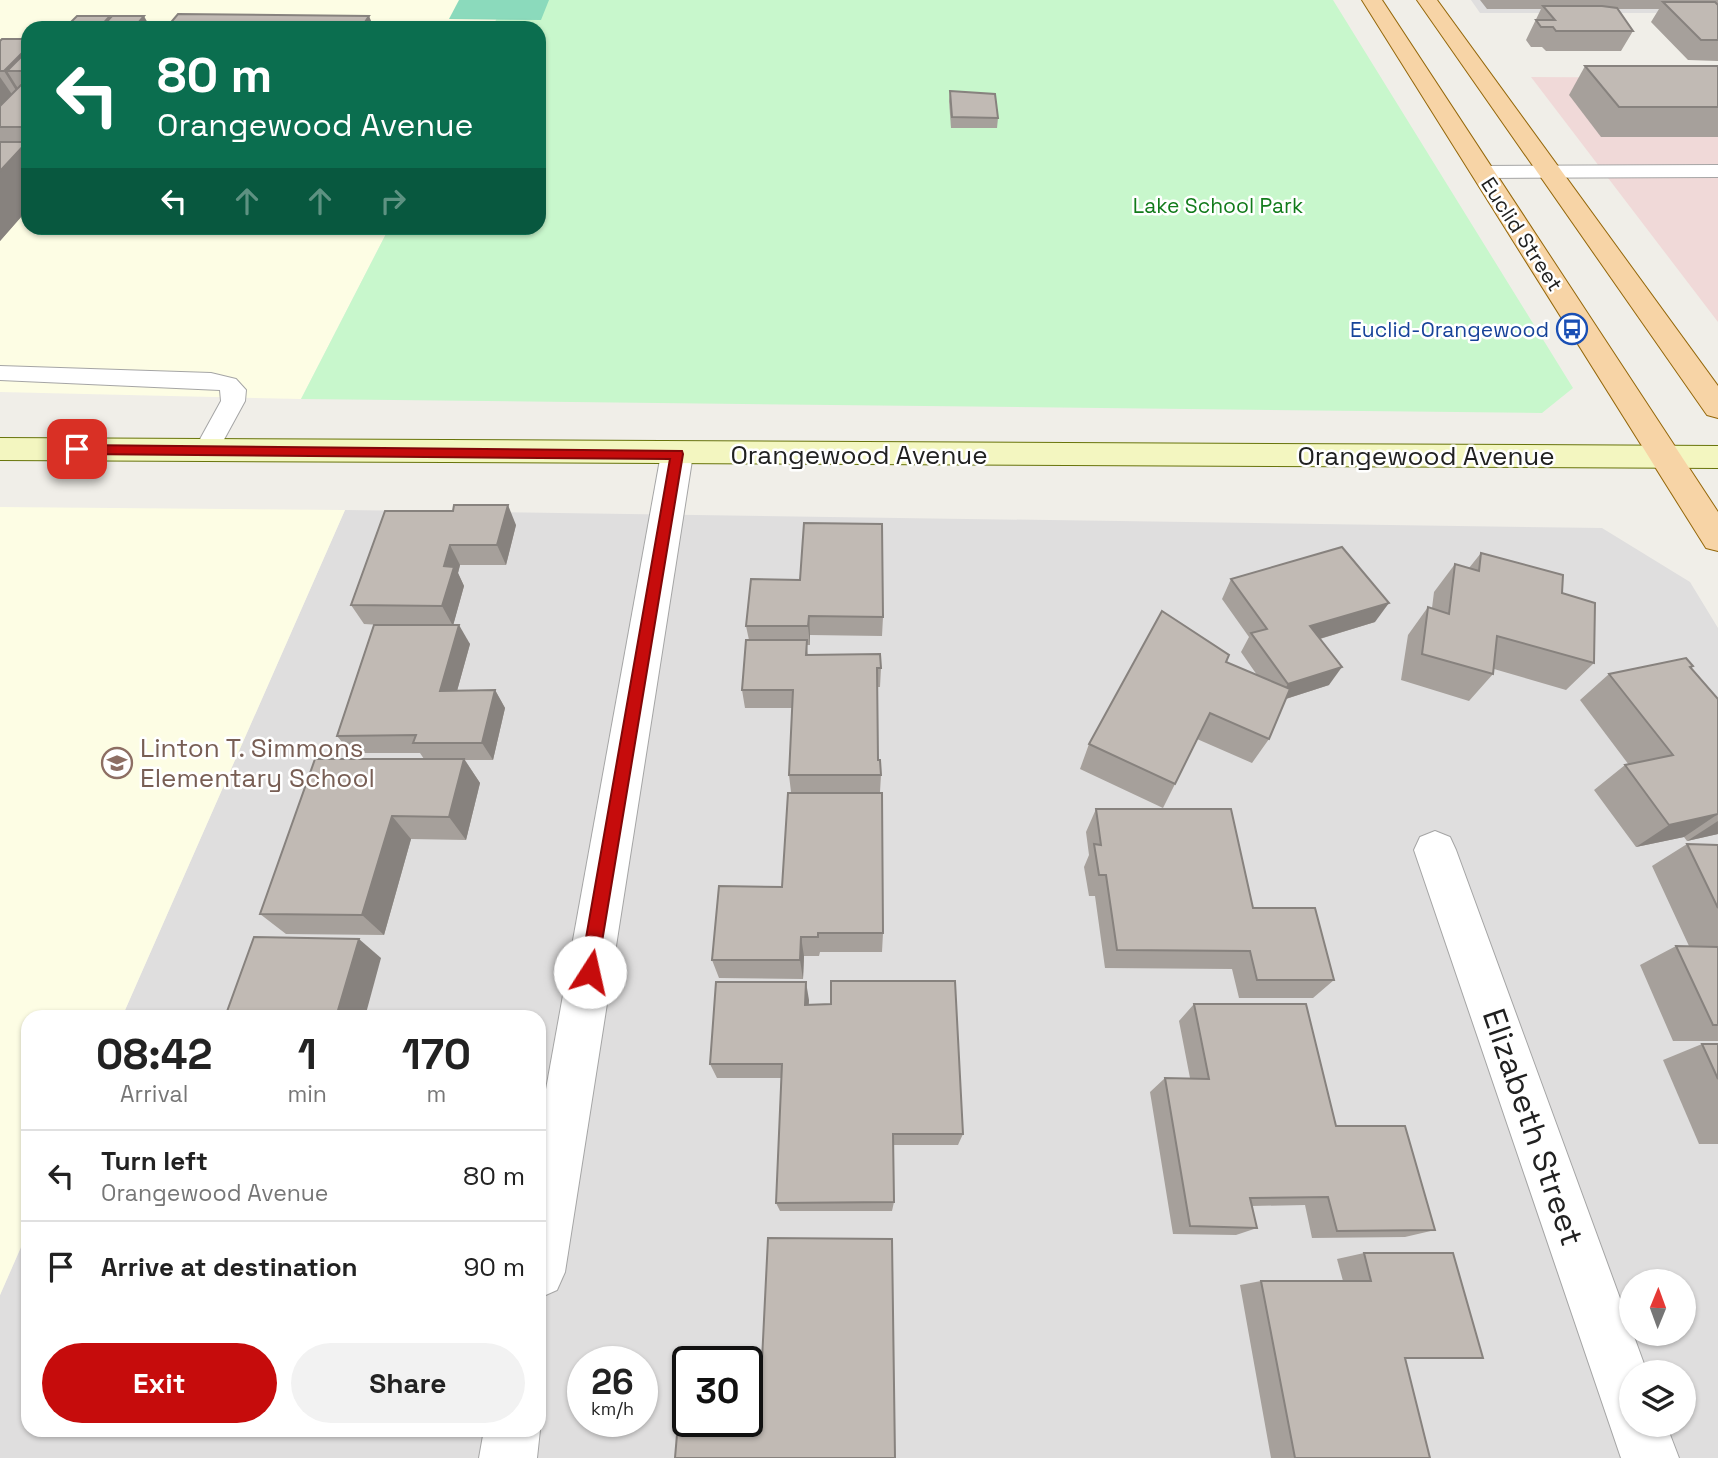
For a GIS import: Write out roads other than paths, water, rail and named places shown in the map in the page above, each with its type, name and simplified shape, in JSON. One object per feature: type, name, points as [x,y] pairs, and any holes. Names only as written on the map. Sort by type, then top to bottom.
[{"type":"main road","name":"Euclid Street","points":[[1372,0],[1718,539]]},
{"type":"main road","points":[[1427,0],[1718,408]]},
{"type":"main road","name":"Orangewood Avenue","points":[[0,449],[1718,457]]},
{"type":"street","points":[[546,1231],[677,454]]},
{"type":"street","name":"Elizabeth Street","points":[[1435,850],[1619,1371]]},
{"type":"street","points":[[508,1458],[511,1437]]},
{"type":"street","points":[[1643,1437],[1650,1458]]},
{"type":"lane","points":[[1482,172],[1718,171]]},
{"type":"lane","points":[[0,373],[211,380],[228,384],[234,390],[233,401],[206,450]]},
{"type":"place","name":"Euclid-Orangewood","points":[[1572,329]]},
{"type":"place","name":"Linton T. Simmons Elementary School","points":[[117,763]]},
{"type":"park label","name":"Lake School Park","points":[[1218,205]]}]
